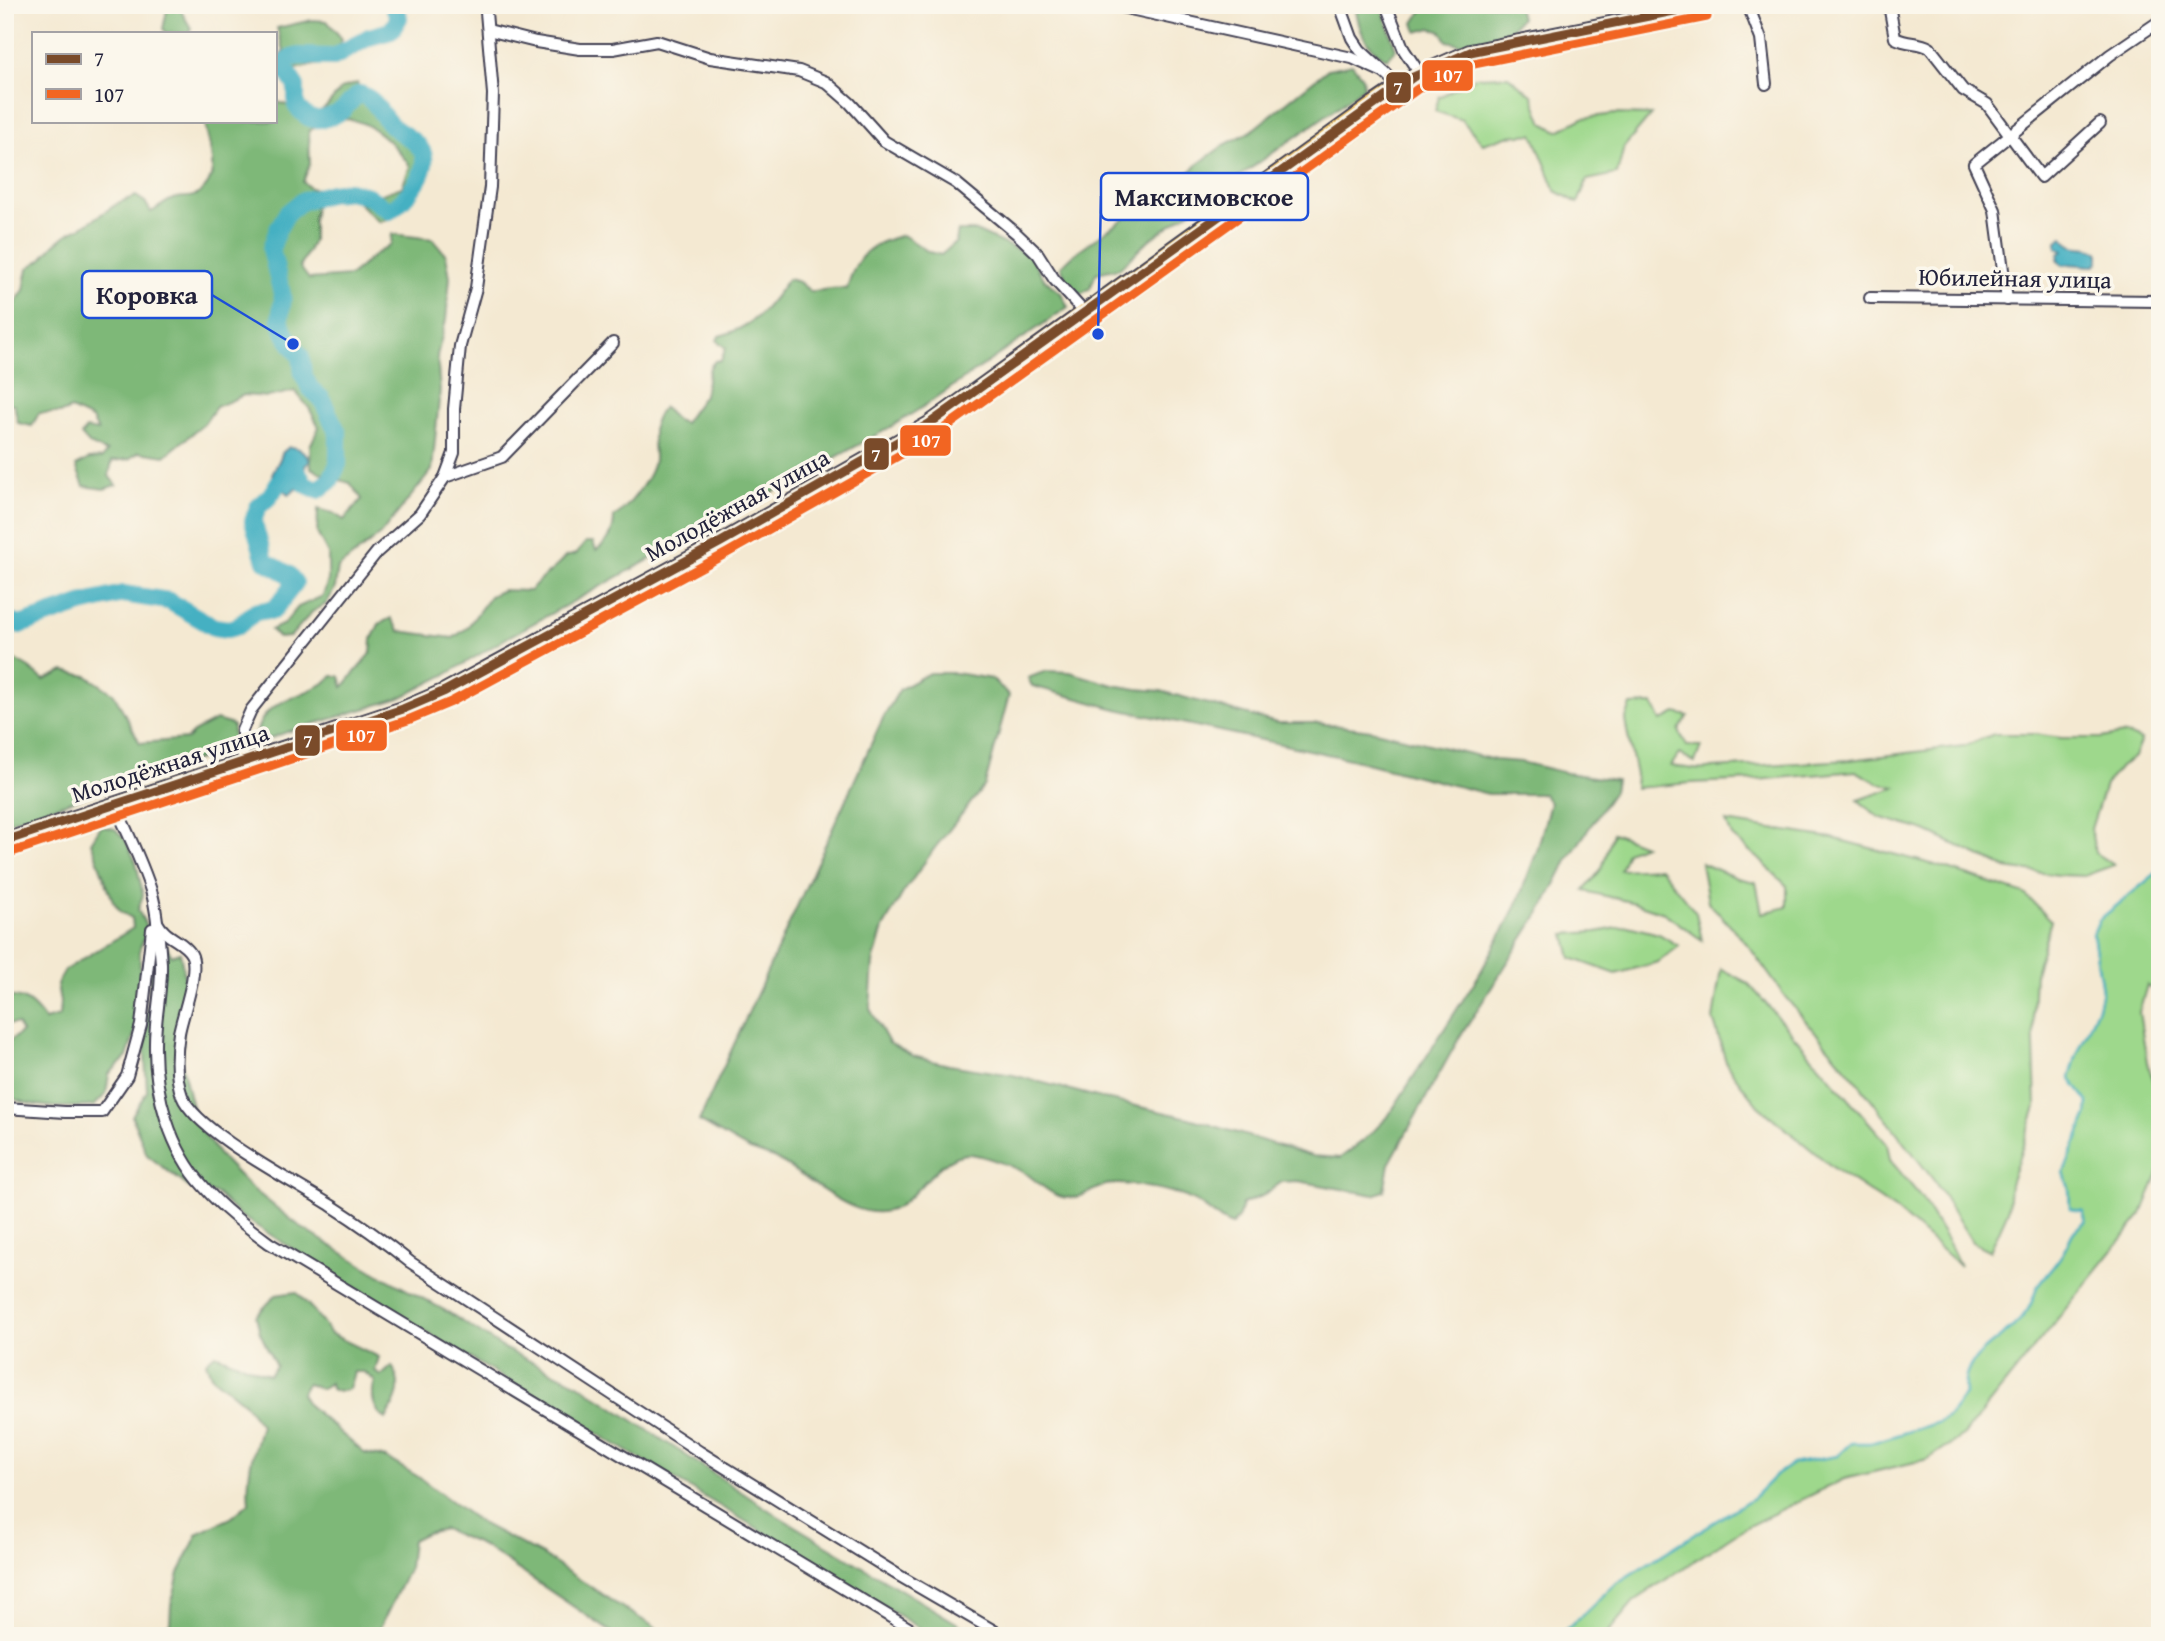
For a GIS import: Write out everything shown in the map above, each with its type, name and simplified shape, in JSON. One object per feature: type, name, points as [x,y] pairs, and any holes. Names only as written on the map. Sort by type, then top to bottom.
[{"type":"main road","name":"Молодёжная улица","points":[[5,841],[402,709],[445,691],[721,542],[929,424],[1399,86],[1420,74],[1470,52],[1705,5]]},
{"type":"street","points":[[243,762],[242,730],[251,710],[377,552],[420,514],[445,477],[454,453],[454,409],[460,346],[476,288],[490,187],[493,94],[486,12],[488,5]]},
{"type":"street","points":[[1112,5],[1352,58],[1384,73]]},
{"type":"street","points":[[1340,5],[1352,38],[1360,50],[1399,86]]},
{"type":"street","points":[[1386,5],[1404,50],[1420,74]]},
{"type":"street","points":[[1748,5],[1761,39],[1766,84]]},
{"type":"street","points":[[1889,5],[1895,38],[1907,44],[1923,44],[1930,48],[1963,90],[1987,104],[2041,177],[2100,123]]},
{"type":"street","points":[[2007,300],[1994,209],[1974,164],[2110,55],[2160,21]]},
{"type":"street","points":[[488,30],[536,42],[580,48],[613,49],[657,41],[710,58],[799,71],[826,82],[850,103],[884,141],[957,183],[1016,233],[1038,254],[1054,279],[1084,312]]},
{"type":"street","name":"Юбилейная улица","points":[[1870,298],[2160,301]]},
{"type":"street","points":[[445,477],[502,457],[613,343]]},
{"type":"street","points":[[116,804],[152,894],[161,992],[154,1042],[157,1080],[165,1116],[181,1154],[202,1186],[233,1217],[269,1243],[922,1636]]},
{"type":"street","points":[[5,1108],[102,1112],[127,1076],[141,1025],[155,916]]},
{"type":"street","points":[[155,916],[162,931],[181,944],[191,954],[193,961],[188,1002],[179,1035],[178,1079],[190,1109],[206,1125],[228,1142],[343,1213],[411,1262],[700,1452],[898,1575],[1003,1636]]},
{"type":"green space","points":[[168,5],[181,5],[182,13],[191,28],[189,32],[166,32],[163,29]]},
{"type":"green space","points":[[1355,5],[1381,5],[1396,49],[1387,59],[1368,43],[1358,22]]},
{"type":"green space","points":[[1423,5],[1446,5],[1449,8],[1459,5],[1516,5],[1521,18],[1506,34],[1464,45],[1447,41],[1442,32],[1431,28],[1417,32],[1414,23]]},
{"type":"green space","points":[[312,20],[327,21],[342,39],[330,62],[290,70],[276,60],[284,51],[277,28]]},
{"type":"green space","points":[[1352,64],[1362,77],[1364,87],[1338,107],[1149,240],[1120,268],[1096,273],[1090,289],[1080,294],[1067,282],[1061,266],[1078,251],[1133,212],[1173,189],[1198,164],[1224,145],[1250,132],[1328,69]]},
{"type":"green space","points":[[1508,76],[1532,95],[1543,123],[1558,131],[1583,118],[1615,114],[1651,115],[1624,147],[1617,174],[1587,180],[1578,203],[1556,191],[1533,134],[1507,136],[1483,144],[1462,120],[1435,111],[1439,97],[1476,77]]},
{"type":"green space","points":[[357,83],[362,93],[376,100],[410,133],[422,151],[423,171],[419,183],[401,210],[379,222],[350,195],[356,189],[376,196],[402,187],[410,166],[400,153],[378,132],[353,120],[339,119],[309,131],[310,164],[303,182],[310,188],[318,189],[313,219],[313,241],[300,267],[309,279],[350,276],[391,244],[392,234],[433,239],[446,255],[450,277],[446,320],[437,356],[440,390],[432,470],[380,535],[338,568],[335,588],[326,604],[312,612],[290,637],[279,638],[271,630],[284,624],[298,607],[323,596],[328,580],[328,554],[317,533],[318,509],[333,513],[344,520],[362,499],[350,483],[311,468],[310,446],[319,427],[309,408],[295,391],[268,397],[244,395],[216,407],[204,424],[165,456],[139,452],[130,459],[112,461],[109,476],[116,485],[104,489],[84,486],[76,466],[89,459],[102,458],[107,452],[89,444],[81,435],[86,429],[98,431],[92,419],[71,409],[61,413],[39,413],[32,426],[18,423],[14,404],[5,404],[5,317],[24,290],[28,268],[42,259],[66,235],[120,202],[136,196],[145,202],[151,212],[173,199],[195,196],[206,187],[212,170],[212,160],[205,122],[276,122],[276,101],[296,108],[306,119],[325,108],[342,88]]},
{"type":"green space","points":[[958,231],[976,231],[1031,256],[1044,279],[1061,293],[1068,307],[884,431],[510,636],[449,673],[400,698],[267,740],[256,735],[268,712],[277,705],[312,690],[333,676],[340,676],[343,687],[371,653],[372,639],[379,624],[391,618],[399,631],[453,638],[467,628],[490,596],[503,590],[530,591],[565,557],[576,554],[586,542],[593,542],[596,550],[601,547],[610,536],[614,517],[633,499],[653,466],[654,426],[658,414],[663,407],[676,420],[684,423],[704,395],[710,367],[715,361],[721,360],[726,348],[717,341],[719,336],[751,322],[788,279],[799,282],[810,291],[847,289],[854,268],[866,253],[881,242],[903,235],[929,252],[941,255],[956,242]]},
{"type":"green space","points":[[5,654],[44,680],[64,671],[87,676],[114,694],[140,743],[187,739],[195,731],[216,720],[233,725],[233,740],[205,757],[5,823],[5,725],[9,720],[5,719]]},
{"type":"green space","points":[[1046,671],[1070,672],[1113,685],[1161,691],[1277,723],[1317,723],[1371,730],[1495,760],[1521,762],[1566,773],[1616,780],[1614,791],[1567,861],[1545,904],[1458,1040],[1389,1164],[1384,1191],[1374,1195],[1298,1181],[1282,1182],[1262,1196],[1242,1204],[1239,1216],[1232,1225],[1190,1199],[1152,1188],[1113,1184],[1082,1196],[1065,1198],[1016,1169],[968,1154],[941,1166],[902,1204],[887,1211],[870,1212],[836,1198],[788,1166],[750,1150],[699,1121],[883,718],[900,689],[929,673],[955,673],[992,679],[1009,695],[985,785],[934,849],[903,893],[883,928],[873,963],[870,1009],[889,1043],[913,1056],[949,1065],[1013,1075],[1189,1118],[1312,1156],[1340,1158],[1387,1118],[1479,975],[1515,909],[1537,851],[1550,803],[1543,794],[1488,794],[1350,759],[1112,708],[1032,686],[1028,678]]},
{"type":"green space","points":[[1653,704],[1661,721],[1676,713],[1688,716],[1679,731],[1687,746],[1701,746],[1695,762],[1679,754],[1671,766],[1696,769],[1850,760],[1964,746],[1994,734],[2101,738],[2124,734],[2141,740],[2134,757],[2120,767],[2105,785],[2091,829],[2095,853],[2114,865],[2084,876],[2058,875],[2005,868],[1926,831],[1879,817],[1858,800],[1896,787],[1878,783],[1856,771],[1635,788],[1636,775],[1625,721],[1631,705]]},
{"type":"green space","points":[[1726,822],[1832,838],[1939,866],[2025,894],[2051,921],[2035,973],[2033,1015],[2036,1107],[2010,1184],[2008,1211],[1990,1251],[1972,1242],[1935,1182],[1857,1081],[1786,998],[1747,944],[1708,902],[1701,863],[1737,878],[1756,882],[1762,913],[1787,907],[1787,886],[1732,836]]},
{"type":"green space","points":[[101,826],[115,829],[125,839],[136,862],[143,895],[138,910],[148,929],[140,948],[137,1026],[127,1057],[109,1074],[106,1094],[94,1106],[60,1107],[26,1103],[5,1095],[5,1044],[22,1032],[17,1024],[5,1024],[5,997],[28,1002],[45,1020],[59,1016],[57,984],[65,970],[133,928],[132,918],[121,912],[113,901],[91,842]]},
{"type":"green space","points":[[1613,833],[1644,845],[1627,852],[1620,870],[1660,868],[1696,913],[1702,940],[1664,913],[1584,891],[1602,868]]},
{"type":"green space","points":[[2160,870],[2160,996],[2147,985],[2139,1012],[2147,1062],[2160,1099],[2160,1169],[2142,1214],[1964,1435],[1928,1459],[1844,1479],[1744,1528],[1635,1600],[1605,1636],[1560,1636],[1615,1584],[1754,1497],[1776,1475],[1792,1464],[1837,1456],[1851,1443],[1871,1443],[1939,1422],[1949,1416],[1965,1395],[1965,1380],[1977,1357],[2027,1311],[2038,1286],[2061,1256],[2074,1232],[2086,1221],[2083,1211],[2070,1209],[2069,1189],[2064,1172],[2087,1115],[2088,1102],[2070,1078],[2102,990],[2093,934],[2099,920]]},
{"type":"green space","points":[[1628,926],[1659,934],[1679,946],[1658,962],[1616,974],[1571,958],[1565,934]]},
{"type":"green space","points":[[163,938],[171,955],[180,952],[185,980],[182,1065],[195,1120],[218,1154],[249,1186],[302,1228],[374,1272],[448,1312],[505,1349],[578,1384],[778,1516],[978,1636],[932,1636],[760,1530],[404,1319],[239,1215],[217,1194],[190,1188],[147,1155],[132,1116],[147,1091],[144,1040],[154,947]]},
{"type":"green space","points":[[1721,969],[1748,983],[1887,1143],[1890,1160],[1921,1197],[1960,1266],[1896,1210],[1836,1170],[1758,1106],[1727,1065],[1713,1019]]},
{"type":"green space","points":[[296,1292],[331,1334],[379,1357],[375,1371],[381,1376],[392,1366],[398,1380],[398,1393],[386,1419],[378,1412],[374,1402],[375,1381],[364,1372],[354,1372],[349,1389],[338,1392],[331,1389],[330,1383],[321,1389],[307,1384],[301,1394],[307,1404],[364,1453],[386,1458],[417,1476],[479,1522],[544,1556],[669,1636],[617,1636],[485,1547],[444,1529],[412,1540],[409,1568],[376,1636],[154,1636],[170,1623],[171,1605],[179,1573],[198,1533],[231,1518],[249,1503],[249,1473],[261,1425],[242,1401],[211,1376],[206,1362],[215,1354],[269,1375],[276,1366],[260,1333],[256,1316],[276,1295]]},
{"type":"water","points":[[2063,237],[2076,247],[2099,252],[2099,261],[2095,266],[2063,265],[2058,261],[2059,254],[2063,251],[2057,248],[2057,241]]},
{"type":"water","points":[[289,447],[302,451],[310,461],[305,466],[304,479],[289,495],[275,482],[272,474],[282,453]]},
{"type":"waterway","points":[[5,620],[20,625],[81,604],[123,594],[169,601],[214,627],[228,629],[238,626],[255,612],[273,611],[295,583],[288,574],[265,561],[253,521],[258,507],[270,496],[285,472],[297,472],[305,484],[318,490],[330,481],[338,464],[338,433],[321,398],[310,388],[303,374],[301,357],[285,334],[280,319],[283,298],[271,249],[287,213],[302,201],[349,191],[368,196],[389,211],[403,200],[416,183],[424,165],[424,156],[417,144],[393,127],[377,106],[360,94],[343,110],[327,118],[308,117],[296,106],[296,86],[282,65],[299,56],[334,57],[369,37],[391,31],[399,18],[393,5]]},
{"type":"waterway","points":[[1560,1636],[1615,1584],[1754,1497],[1776,1475],[1792,1464],[1837,1456],[1851,1443],[1871,1443],[1939,1422],[1949,1416],[1965,1395],[1965,1380],[1969,1368],[1986,1348],[2018,1322],[2027,1311],[2038,1286],[2061,1256],[2074,1232],[2086,1221],[2083,1211],[2070,1209],[2069,1189],[2064,1172],[2087,1115],[2088,1102],[2070,1078],[2102,990],[2093,934],[2099,920],[2160,870]]},
{"type":"transit line","name":"7","points":[[5,841],[403,709],[445,691],[721,542],[929,424],[1413,77],[1470,52],[1704,5]]},
{"type":"transit line","name":"107","points":[[9,853],[408,720],[451,702],[727,553],[935,435],[1419,88],[1474,64],[1707,17]]},
{"type":"place","name":"Максимовское","points":[[1098,334]]},
{"type":"place","name":"Коровка","points":[[293,344]]}]
